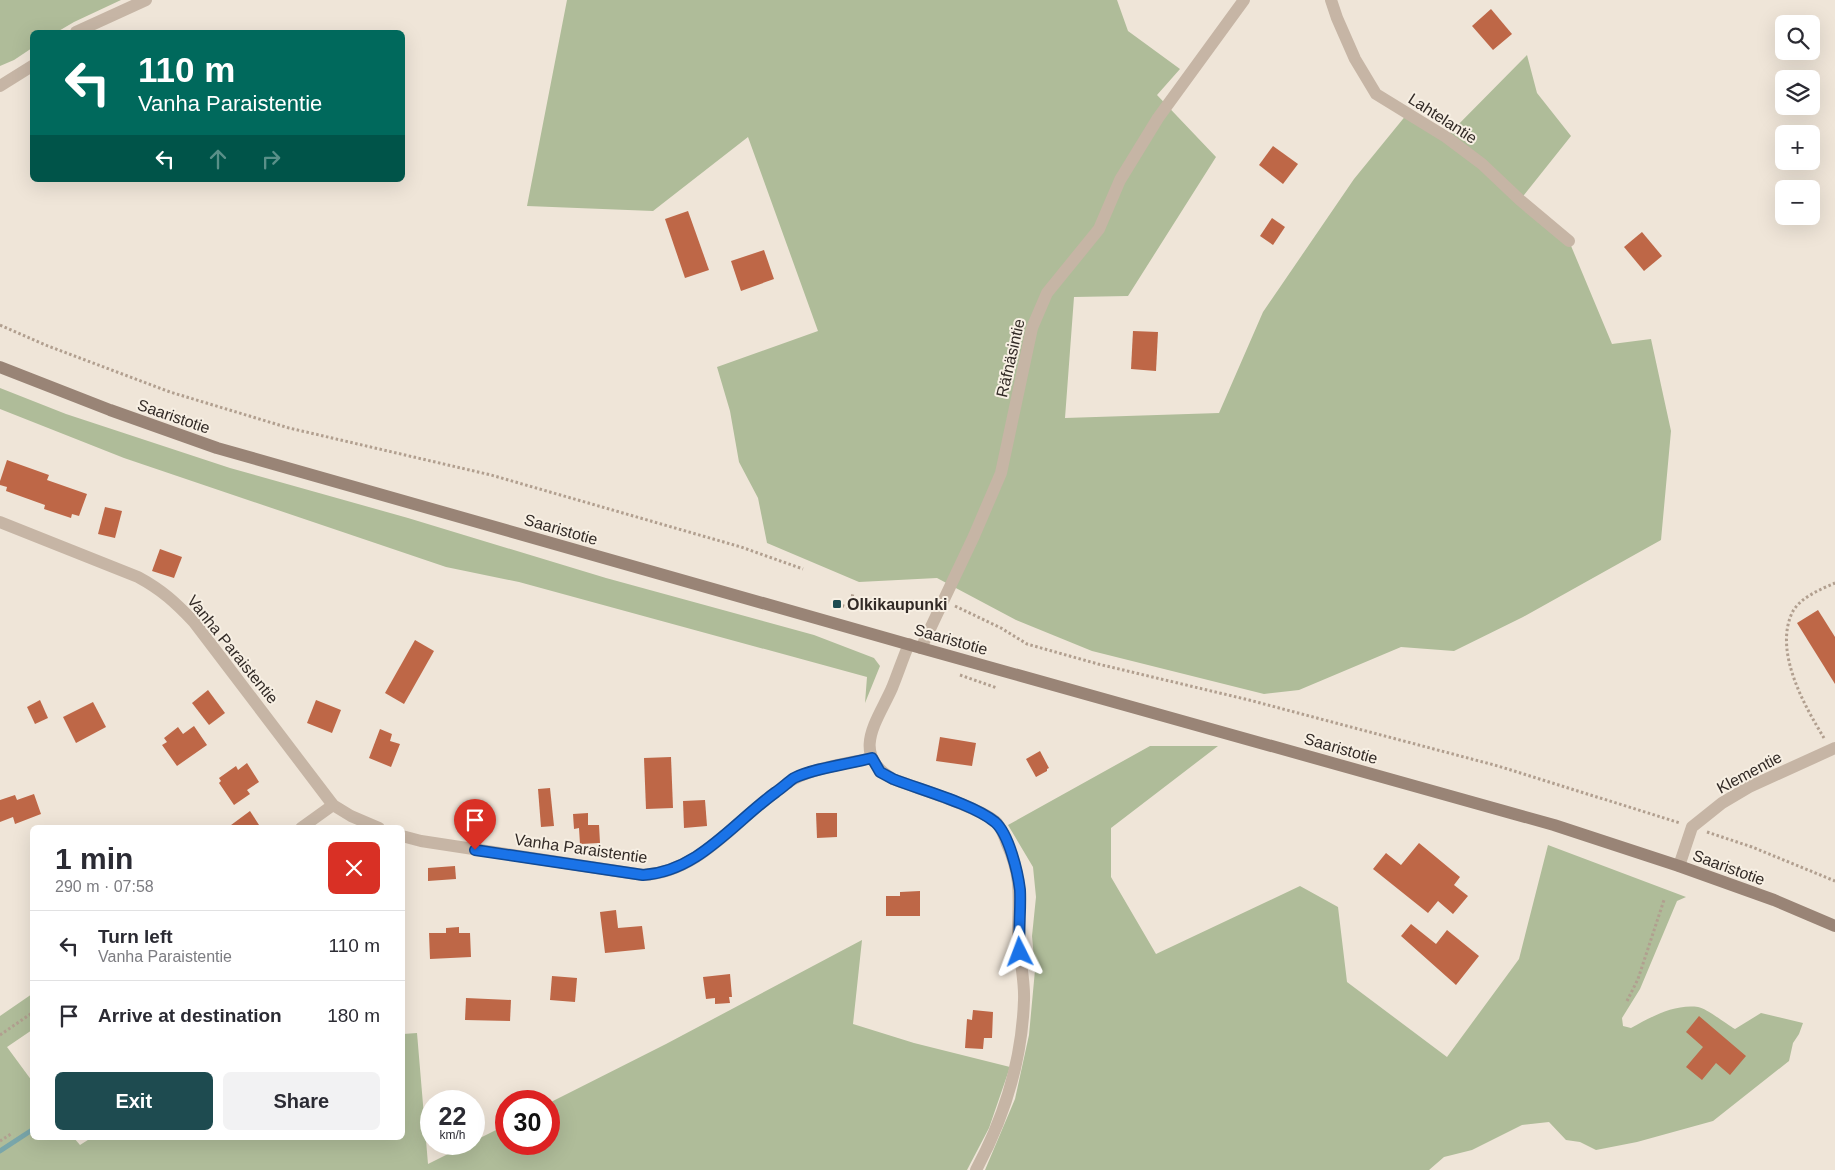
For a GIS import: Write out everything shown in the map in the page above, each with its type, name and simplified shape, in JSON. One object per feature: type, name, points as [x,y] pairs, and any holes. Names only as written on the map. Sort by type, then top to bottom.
[{"type":"main road","name":"Saaristotie","points":[[0,368],[110,410],[218,448],[1554,825],[1774,900],[1835,926]]},
{"type":"street","points":[[80,30],[146,0]]},
{"type":"street","name":"Räfnäsintie","points":[[872,758],[870,746],[872,729],[891,689],[943,600],[974,536],[1001,473],[1032,328],[1047,293],[1099,229],[1120,180],[1158,118],[1244,0]]},
{"type":"street","name":"Lahtelantie","points":[[1331,0],[1355,58],[1376,94],[1446,137],[1482,164],[1520,200],[1569,241]]},
{"type":"street","points":[[0,86],[30,67]]},
{"type":"street","name":"Vanha Paraistentie","points":[[0,522],[138,577],[160,589],[194,622],[333,805],[351,816],[372,825]]},
{"type":"street","name":"Klementie","points":[[1692,827],[1722,803],[1749,787],[1833,749]]},
{"type":"street","points":[[872,758],[880,772],[893,779],[972,809],[997,824],[1018,872],[1020,893],[1018,938],[1024,999],[1017,1060],[1006,1104],[991,1142],[976,1170]]},
{"type":"street","name":"Vanha Paraistentie","points":[[405,837],[422,842],[643,875],[660,874],[677,868],[701,855],[760,803],[794,778],[811,772],[872,758]]},
{"type":"street","points":[[305,825],[333,805]]},
{"type":"street","points":[[1678,866],[1692,827]]},
{"type":"path","points":[[0,325],[48,346],[170,392],[289,428],[491,475],[741,547],[803,569]]},
{"type":"path","points":[[1833,749],[1810,716],[1789,667],[1786,639],[1792,612],[1812,592],[1835,583]]},
{"type":"path","points":[[837,604],[850,608],[853,593]]},
{"type":"path","points":[[943,600],[1001,628],[1027,644],[1098,664],[1249,700],[1498,766],[1633,807],[1752,847],[1835,881]]},
{"type":"path","points":[[1627,1001],[1638,979],[1664,900]]},
{"type":"path","points":[[0,1035],[30,1015]]},
{"type":"path","points":[[0,1141],[11,1134]]},
{"type":"green space","points":[[0,0],[121,0],[60,30],[30,30],[30,49],[14,60],[0,66]]},
{"type":"green space","points":[[567,0],[1117,0],[1128,31],[1180,69],[1157,95],[1216,157],[1128,296],[1074,297],[1065,418],[1219,413],[1263,312],[1354,179],[1407,114],[1446,137],[1527,55],[1537,93],[1571,136],[1520,200],[1569,241],[1612,344],[1651,339],[1671,431],[1661,540],[1523,617],[1454,651],[1401,647],[1299,690],[1264,694],[1092,651],[1016,620],[937,578],[859,582],[767,543],[758,498],[739,462],[730,411],[717,367],[818,331],[748,137],[653,211],[527,206]]},
{"type":"green space","points":[[0,388],[66,414],[230,468],[408,518],[606,578],[814,635],[874,658],[880,666],[865,703],[867,677],[519,582],[446,567],[124,458],[0,409]]},
{"type":"green space","points":[[1150,746],[1218,746],[1111,828],[1111,877],[1156,954],[1300,886],[1338,907],[1347,982],[1447,1057],[1519,959],[1548,845],[1686,897],[1677,901],[1640,989],[1622,1018],[1623,1026],[1631,1028],[1663,1012],[1680,1007],[1698,1007],[1706,1010],[1735,1029],[1761,1013],[1803,1023],[1793,1043],[1789,1061],[1713,1121],[1637,1142],[1596,1150],[1580,1142],[1566,1140],[1549,1122],[1522,1125],[1472,1150],[1444,1157],[1429,1170],[985,1170],[1015,1099],[1029,1035],[1035,970],[1032,936],[1036,897],[1033,867],[1008,825]]},
{"type":"green space","points":[[862,940],[853,1024],[914,1043],[1010,1067],[989,1128],[967,1170],[0,1170],[0,1016],[30,995],[30,1031],[7,1047],[30,1078],[30,1140],[76,1140],[80,1145],[88,1140],[405,1140],[405,1034],[417,1033],[422,1090],[420,1090],[420,1155],[427,1155],[428,1164],[446,1155],[485,1155],[485,1136],[495,1130],[495,1155],[560,1155],[560,1097],[666,1044]]},
{"type":"building","points":[[1491,9],[1512,34],[1493,50],[1472,26]]},
{"type":"building","points":[[1273,146],[1298,164],[1283,184],[1259,165]]},
{"type":"building","points":[[688,211],[709,270],[685,278],[665,219]]},
{"type":"building","points":[[1272,218],[1285,227],[1273,245],[1260,236]]},
{"type":"building","points":[[1642,232],[1662,256],[1644,271],[1624,247]]},
{"type":"building","points":[[764,250],[774,279],[741,291],[731,261]]},
{"type":"building","points":[[1133,331],[1158,332],[1156,371],[1131,369]]},
{"type":"building","points":[[7,460],[49,475],[47,480],[87,494],[79,516],[72,514],[71,518],[44,509],[45,505],[6,491],[7,487],[0,485],[0,481]]},
{"type":"building","points":[[105,507],[122,511],[115,538],[98,534]]},
{"type":"building","points":[[160,549],[182,557],[174,578],[152,571]]},
{"type":"building","points":[[1818,610],[1835,637],[1835,684],[1797,623]]},
{"type":"building","points":[[415,640],[434,651],[404,704],[385,693]]},
{"type":"building","points":[[208,690],[225,713],[209,725],[192,703]]},
{"type":"building","points":[[40,700],[48,718],[35,724],[27,707]]},
{"type":"building","points":[[316,700],[341,710],[332,733],[307,723]]},
{"type":"building","points":[[93,702],[106,727],[76,743],[63,717]]},
{"type":"building","points":[[194,726],[207,745],[177,766],[162,745],[167,742],[164,738],[178,727],[183,734]]},
{"type":"building","points":[[380,729],[392,734],[390,741],[400,744],[391,767],[369,758]]},
{"type":"building","points":[[940,737],[976,743],[972,766],[936,761]]},
{"type":"building","points":[[1040,751],[1049,768],[1036,777],[1026,759]]},
{"type":"building","points":[[671,757],[673,808],[646,809],[644,758]]},
{"type":"building","points":[[247,763],[259,782],[247,790],[250,794],[234,805],[219,783],[221,781],[219,778],[236,766],[238,770]]},
{"type":"building","points":[[550,788],[554,826],[541,827],[538,789]]},
{"type":"building","points":[[34,794],[41,814],[15,824],[13,817],[0,822],[0,800],[15,795],[17,800]]},
{"type":"building","points":[[705,800],[707,826],[684,828],[683,801]]},
{"type":"building","points":[[250,811],[259,825],[231,825]]},
{"type":"building","points":[[588,813],[588,825],[599,825],[600,843],[580,844],[579,828],[574,829],[573,814]]},
{"type":"building","points":[[816,813],[837,813],[837,837],[817,838]]},
{"type":"building","points":[[1419,843],[1460,877],[1454,885],[1468,896],[1453,914],[1438,901],[1428,913],[1373,869],[1386,853],[1401,865]]},
{"type":"building","points":[[455,866],[456,879],[428,881],[428,868]]},
{"type":"building","points":[[920,891],[920,916],[886,916],[886,896],[900,896],[900,892]]},
{"type":"building","points":[[616,910],[618,928],[642,926],[645,949],[605,953],[600,912]]},
{"type":"building","points":[[1411,924],[1436,944],[1447,930],[1479,956],[1456,985],[1401,936]]},
{"type":"building","points":[[459,927],[459,933],[470,933],[471,957],[430,959],[429,933],[446,933],[446,928]]},
{"type":"building","points":[[730,974],[732,997],[729,997],[730,1003],[715,1004],[715,998],[706,999],[703,977]]},
{"type":"building","points":[[552,976],[577,978],[575,1002],[550,1000]]},
{"type":"building","points":[[466,998],[511,1000],[510,1021],[465,1020]]},
{"type":"building","points":[[973,1010],[993,1012],[992,1038],[984,1038],[983,1049],[965,1048],[967,1019],[972,1020]]},
{"type":"building","points":[[1699,1016],[1746,1056],[1730,1075],[1716,1063],[1702,1080],[1686,1067],[1703,1047],[1686,1032]]},
{"type":"waterway","points":[[0,1151],[30,1131]]},
{"type":"place","name":"Olkikaupunki","points":[[837,604]]},
{"type":"route","points":[[475,850],[643,875],[660,874],[677,868],[701,855],[760,803],[794,778],[811,772],[872,758],[880,772],[893,779],[972,809],[997,824],[1006,840],[1018,872],[1020,893],[1018,938],[1020,952]]}]
